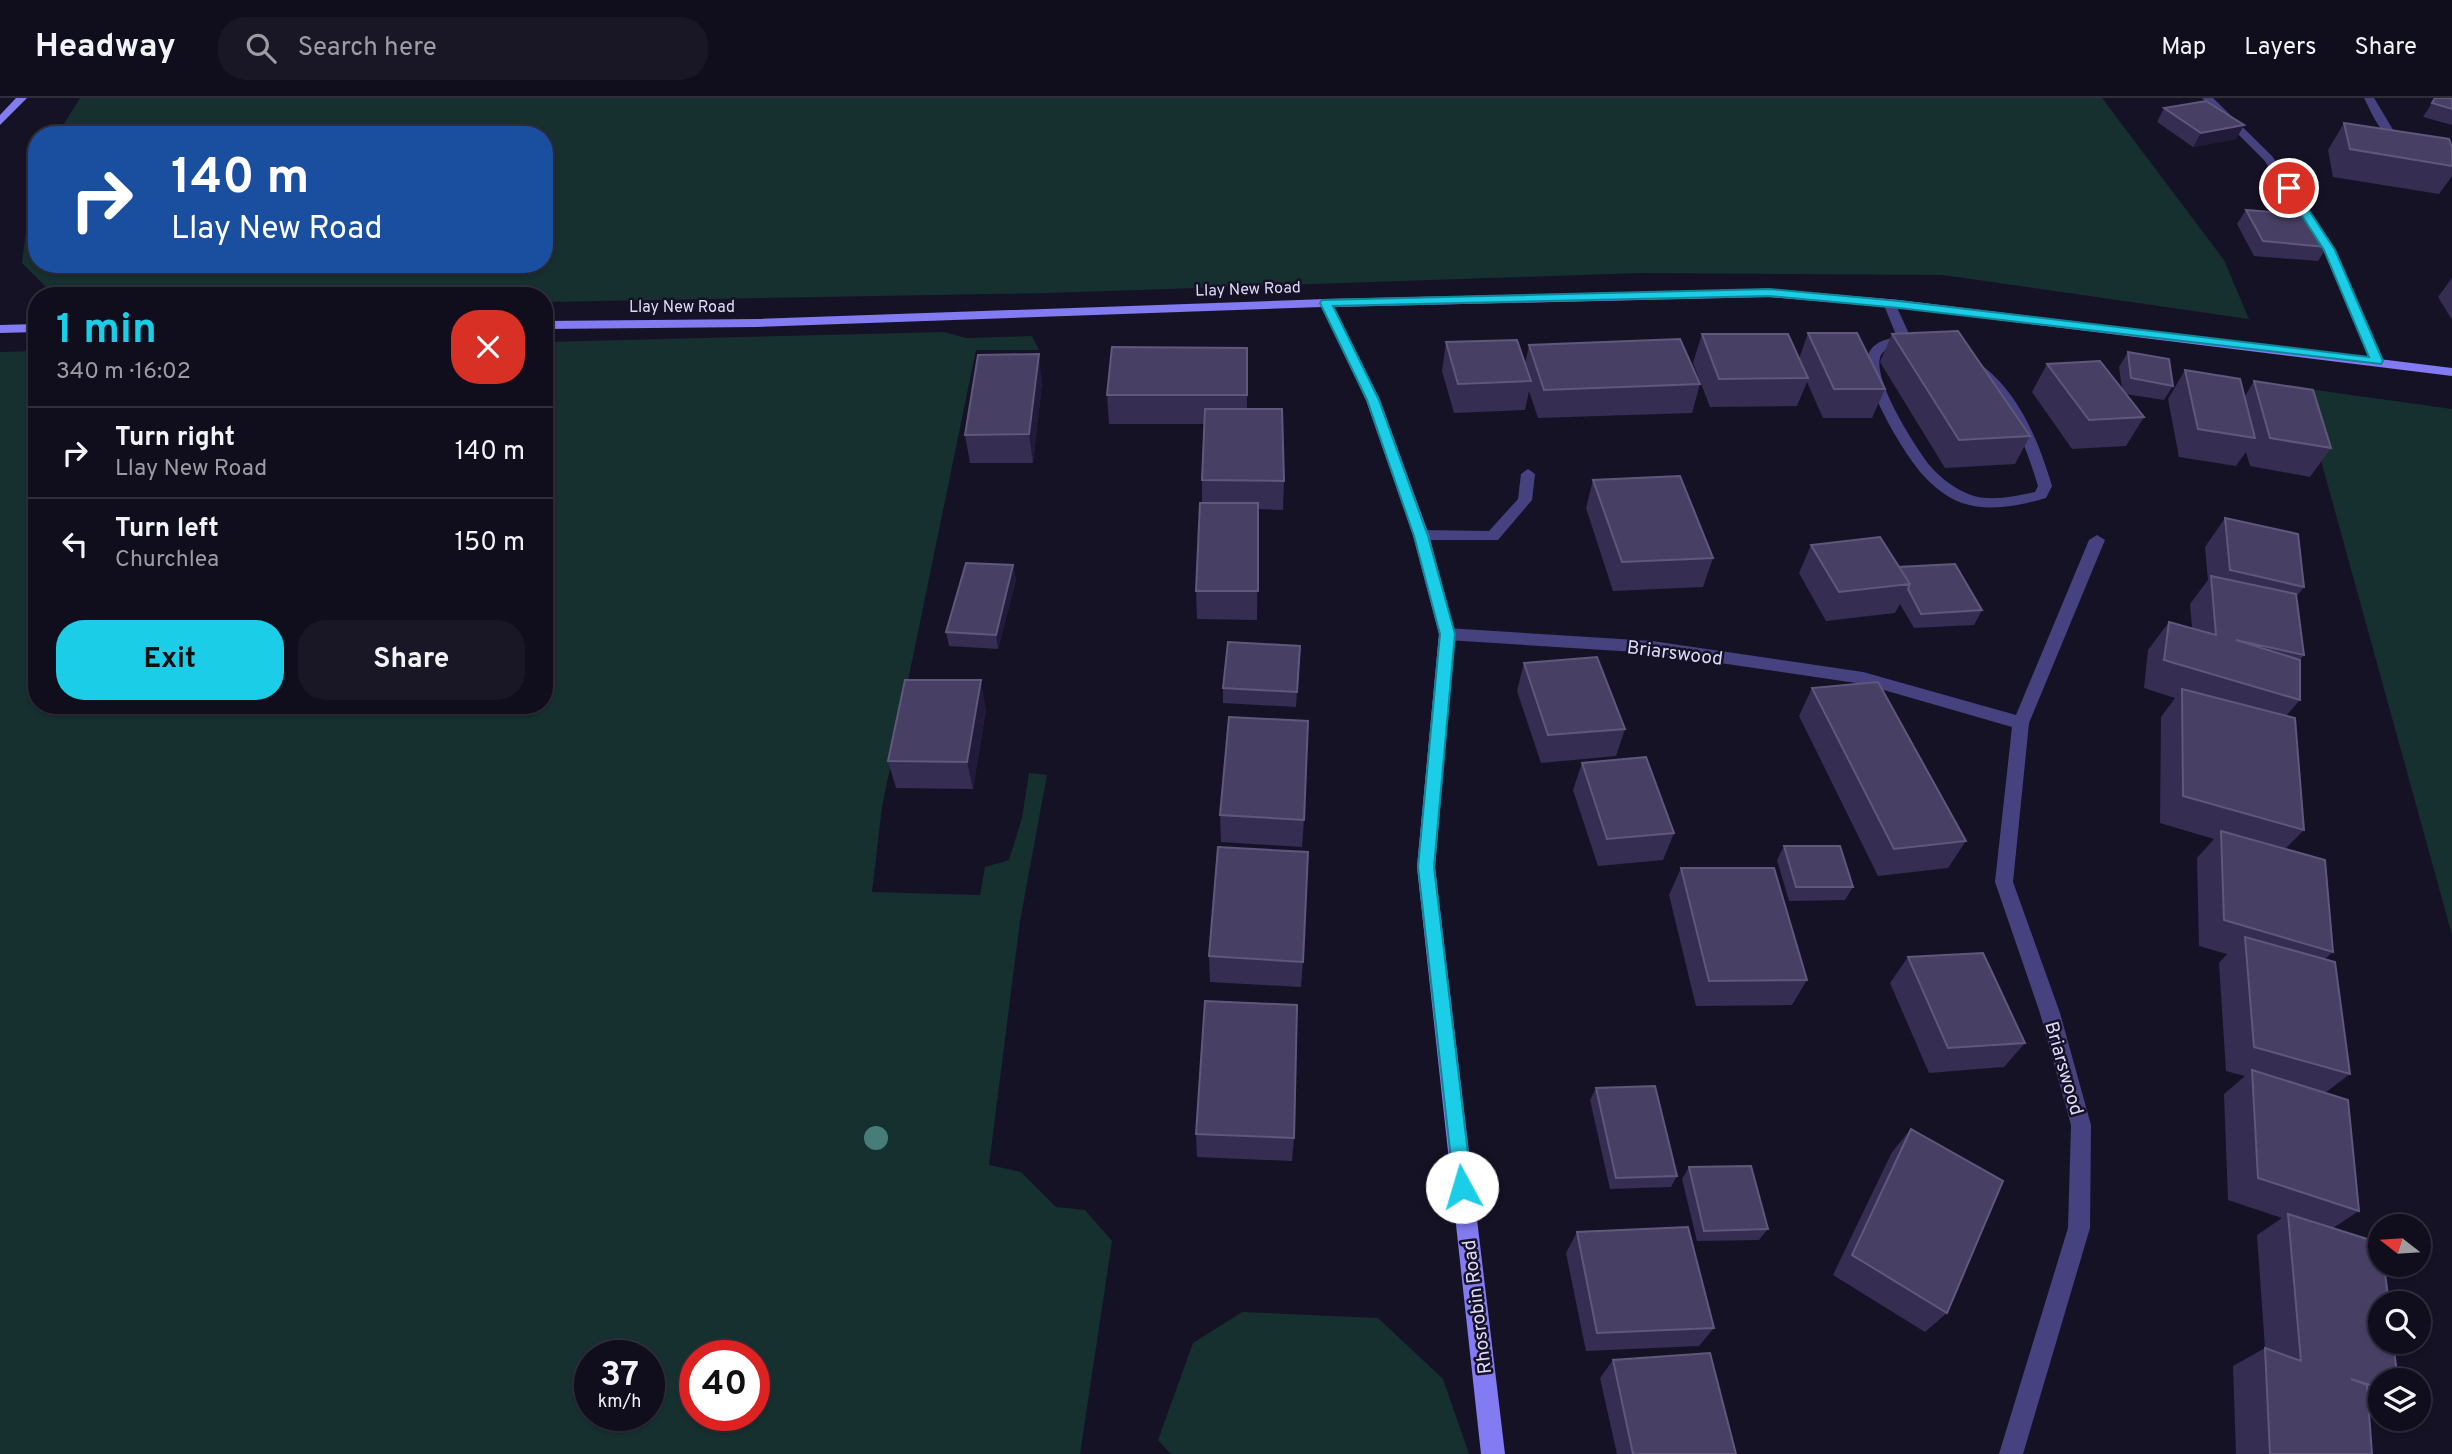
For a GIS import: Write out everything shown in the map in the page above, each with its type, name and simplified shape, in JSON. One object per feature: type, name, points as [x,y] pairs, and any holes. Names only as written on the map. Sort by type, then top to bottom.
[{"type":"main road","points":[[0,122],[22,98]]},
{"type":"main road","name":"Llay New Road","points":[[553,325],[771,323],[1326,303],[1769,293],[1889,303],[2452,372]]},
{"type":"main road","name":"Rhosrobin Road","points":[[1326,303],[1373,400],[1421,536],[1447,634],[1426,867],[1493,1454]]},
{"type":"main road","points":[[0,328],[28,328]]},
{"type":"street","points":[[2207,98],[2268,158],[2330,250],[2377,361]]},
{"type":"street","points":[[2369,98],[2391,135],[2411,148]]},
{"type":"street","points":[[1889,303],[1905,339],[1952,353],[1980,369],[2003,390],[2029,438],[2045,486],[2041,495],[2018,501],[1970,500],[1952,492],[1927,471],[1880,396],[1871,367],[1874,355],[1889,341],[1905,339]]},
{"type":"street","points":[[1421,536],[1493,536],[1525,500],[1528,474]]},
{"type":"street","name":"Briarswood","points":[[2011,1454],[2079,1227],[2081,1125],[2050,1013],[2004,882],[2021,723],[2097,540]]},
{"type":"street","name":"Briarswood","points":[[1447,634],[1652,648],[1863,678],[2021,723]]},
{"type":"green space","points":[[80,98],[2102,98],[2224,260],[2249,319],[1943,275],[1640,273],[1049,293],[553,302],[553,287],[46,287],[32,273],[553,273],[553,126],[63,126]]},
{"type":"green space","points":[[28,214],[28,269],[22,263]]},
{"type":"green space","points":[[944,332],[966,338],[1032,336],[1039,350],[976,350],[882,807],[872,892],[980,895],[985,867],[1009,860],[1022,818],[1029,773],[1047,775],[1020,921],[989,1165],[1021,1172],[1056,1207],[1085,1210],[1112,1241],[1080,1454],[0,1454],[0,352],[28,351],[28,714],[553,714],[553,342]]},
{"type":"green space","points":[[2301,388],[2452,409],[2452,935]]},
{"type":"green space","points":[[1242,1312],[1378,1318],[1443,1379],[1469,1454],[1171,1454],[1158,1440],[1193,1343]]},
{"type":"building","points":[[2435,98],[2452,98],[2452,109],[2432,103]]},
{"type":"building","points":[[2206,101],[2244,125],[2201,133],[2164,108]]},
{"type":"building","points":[[2344,123],[2449,139],[2452,166],[2350,149]]},
{"type":"building","points":[[2246,210],[2309,215],[2327,247],[2263,241]]},
{"type":"building","points":[[1958,331],[2030,436],[1959,440],[1892,334]]},
{"type":"building","points":[[1808,333],[1857,333],[1885,389],[1834,389]]},
{"type":"building","points":[[1702,334],[1788,334],[1808,378],[1719,379]]},
{"type":"building","points":[[1680,339],[1700,384],[1544,390],[1529,345]]},
{"type":"building","points":[[1517,340],[1531,381],[1458,384],[1446,342]]},
{"type":"building","points":[[1112,347],[1247,348],[1247,395],[1107,395]]},
{"type":"building","points":[[2128,352],[2169,359],[2173,386],[2131,378]]},
{"type":"building","points":[[1039,354],[1029,434],[965,435],[978,355]]},
{"type":"building","points":[[2100,361],[2144,417],[2089,420],[2047,364]]},
{"type":"building","points":[[2185,370],[2240,379],[2255,438],[2198,429]]},
{"type":"building","points":[[2254,381],[2313,390],[2331,448],[2270,438]]},
{"type":"building","points":[[1205,409],[1282,409],[1284,481],[1202,480]]},
{"type":"building","points":[[1680,476],[1713,558],[1622,562],[1593,480]]},
{"type":"building","points":[[1200,503],[1258,503],[1258,591],[1196,591]]},
{"type":"building","points":[[2225,518],[2298,534],[2304,587],[2230,570]]},
{"type":"building","points":[[1880,537],[1910,584],[1839,592],[1811,545]]},
{"type":"building","points":[[966,563],[1013,565],[996,635],[946,632]]},
{"type":"building","points":[[1955,564],[1982,610],[1921,614],[1908,589],[1910,584],[1899,567]]},
{"type":"building","points":[[2211,576],[2296,594],[2304,655],[2236,640],[2300,660],[2300,700],[2164,660],[2169,622],[2216,635]]},
{"type":"building","points":[[1228,642],[1300,646],[1297,692],[1223,688]]},
{"type":"building","points":[[1597,657],[1625,729],[1548,735],[1524,663]]},
{"type":"building","points":[[905,680],[981,680],[967,762],[888,761]]},
{"type":"building","points":[[1878,682],[1966,841],[1894,849],[1812,688]]},
{"type":"building","points":[[2182,689],[2295,718],[2304,830],[2183,796]]},
{"type":"building","points":[[1229,717],[1308,721],[1304,820],[1220,815]]},
{"type":"building","points":[[1646,757],[1674,833],[1607,839],[1582,763]]},
{"type":"building","points":[[2221,831],[2325,860],[2333,952],[2224,920]]},
{"type":"building","points":[[1784,846],[1840,846],[1853,887],[1796,887]]},
{"type":"building","points":[[1218,847],[1308,852],[1303,962],[1209,956]]},
{"type":"building","points":[[1681,868],[1774,868],[1807,980],[1709,981]]},
{"type":"building","points":[[2245,937],[2335,962],[2350,1074],[2254,1047]]},
{"type":"building","points":[[1983,953],[2025,1043],[1948,1048],[1908,957]]},
{"type":"building","points":[[1205,1001],[1297,1005],[1294,1138],[1196,1134]]},
{"type":"building","points":[[2252,1070],[2348,1100],[2359,1211],[2258,1178]]},
{"type":"building","points":[[1655,1086],[1677,1176],[1616,1178],[1596,1088]]},
{"type":"building","points":[[1911,1129],[2003,1181],[1947,1313],[1852,1255]]},
{"type":"building","points":[[1751,1166],[1768,1229],[1704,1231],[1689,1167]]},
{"type":"building","points":[[2288,1214],[2368,1239],[2368,1278],[2386,1278],[2387,1291],[2368,1291],[2368,1354],[2395,1354],[2396,1368],[2368,1368],[2368,1384],[2351,1379],[2367,1385],[2368,1431],[2370,1431],[2372,1454],[2270,1454],[2265,1348],[2301,1361]]},
{"type":"building","points":[[1688,1227],[1714,1328],[1597,1333],[1577,1232]]},
{"type":"building","points":[[1710,1353],[1736,1454],[1633,1454],[1613,1360]]},
{"type":"route","points":[[1462,1187],[1426,867],[1447,634],[1421,536],[1373,400],[1326,303],[1769,293],[1899,304],[2377,361],[2330,250],[2289,188]]}]
